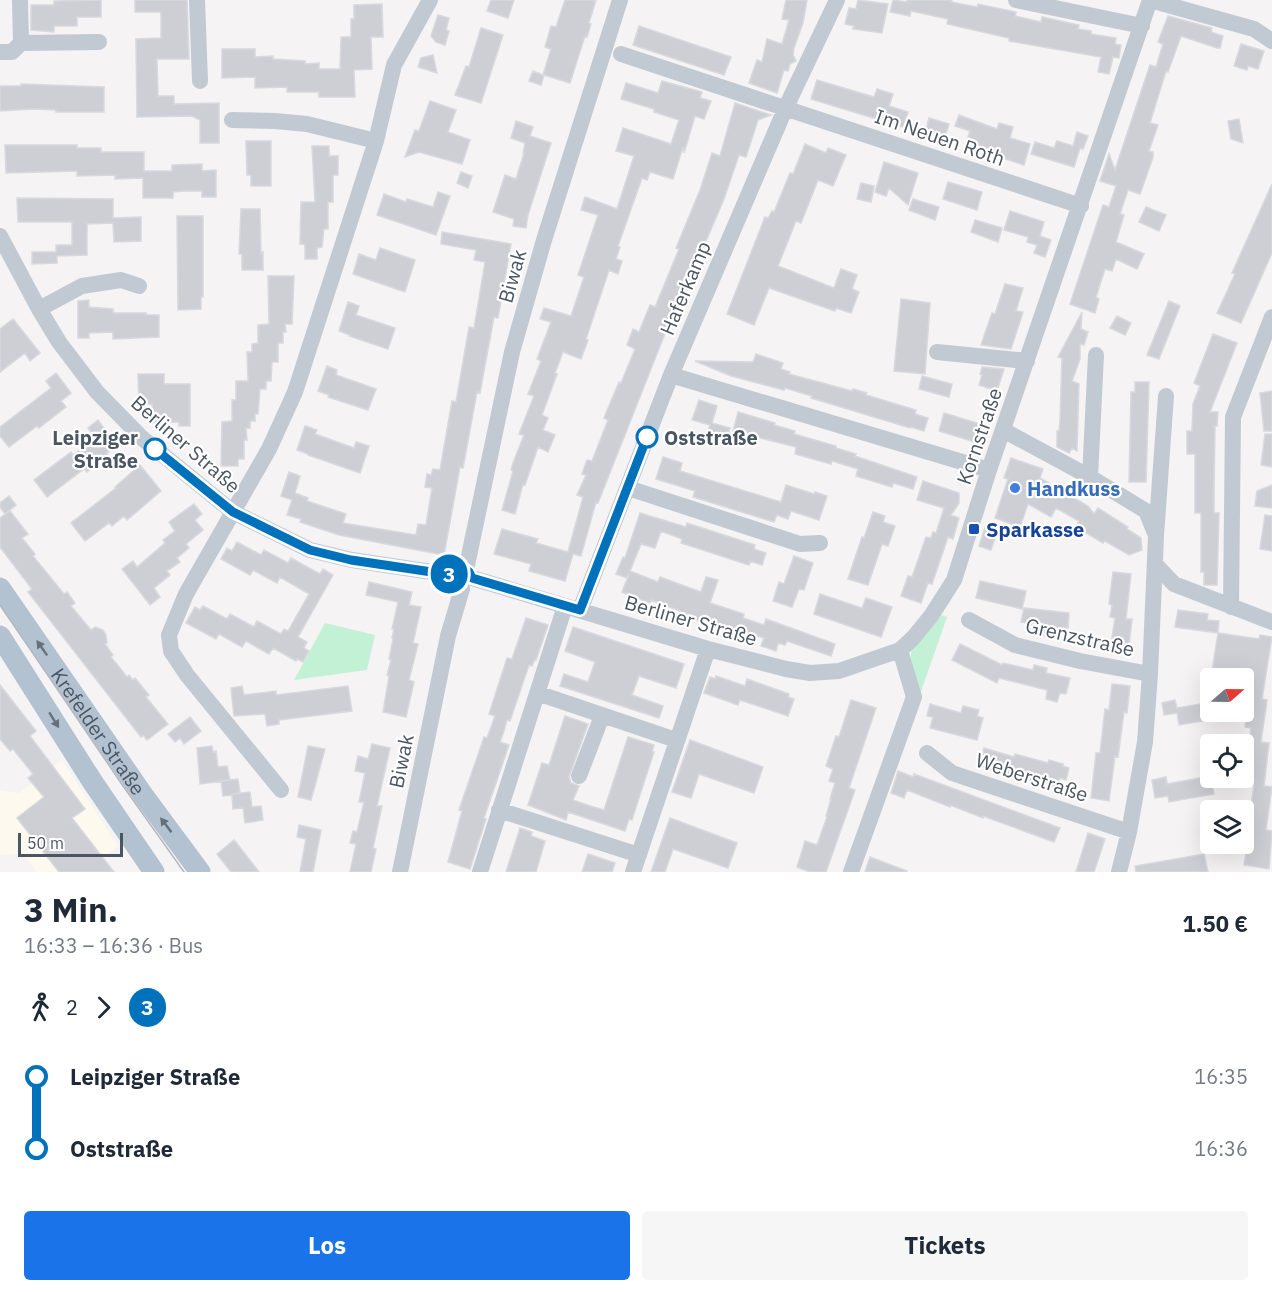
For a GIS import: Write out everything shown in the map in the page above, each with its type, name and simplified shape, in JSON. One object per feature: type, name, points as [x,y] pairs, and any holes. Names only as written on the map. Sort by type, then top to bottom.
[{"type":"main road","name":"Krefelder Straße","points":[[0,588],[143,795],[200,872]]},
{"type":"main road","name":"Krefelder Straße","points":[[0,636],[154,872]]},
{"type":"street","points":[[20,0],[21,43]]},
{"type":"street","points":[[197,0],[200,81]]},
{"type":"street","points":[[281,790],[187,675],[171,651],[169,635],[186,594],[269,449],[295,392],[376,141],[394,65],[430,0]]},
{"type":"street","name":"Biwak","points":[[400,872],[448,636],[513,351],[548,229],[620,0]]},
{"type":"street","name":"Haferkamp","points":[[480,872],[537,693],[628,488],[671,375],[786,107],[837,0]]},
{"type":"street","points":[[1016,0],[1142,26]]},
{"type":"street","points":[[1150,0],[1254,28],[1272,41]]},
{"type":"street","name":"Kornstraße","points":[[900,650],[931,616],[954,580],[989,470],[1150,0]]},
{"type":"street","points":[[0,52],[12,52],[21,43],[99,42]]},
{"type":"street","points":[[621,54],[786,107]]},
{"type":"street","name":"Im Neuen Roth","points":[[786,107],[1081,206]]},
{"type":"street","points":[[232,120],[307,124],[376,141]]},
{"type":"street","name":"Berliner Straße","points":[[0,236],[59,342],[97,392],[142,438],[233,512],[310,550],[351,560],[463,578],[573,608],[708,649],[786,669],[810,673],[839,671],[869,663],[900,650]]},
{"type":"street","points":[[39,309],[82,286],[121,280],[139,286]]},
{"type":"street","points":[[1231,607],[1233,417],[1272,317]]},
{"type":"street","points":[[937,352],[1028,361]]},
{"type":"street","points":[[1090,477],[1096,355]]},
{"type":"street","points":[[671,375],[989,470]]},
{"type":"street","name":"Grenzstraße","points":[[969,620],[1015,645],[1080,661],[1150,674],[1156,536],[1166,396]]},
{"type":"street","name":"Grenzstraße","points":[[1003,430],[1090,477],[1146,511],[1156,536]]},
{"type":"street","points":[[628,488],[800,544],[820,543]]},
{"type":"street","points":[[1156,566],[1174,584],[1272,622]]},
{"type":"street","points":[[633,872],[708,649]]},
{"type":"street","points":[[851,872],[914,698],[900,650]]},
{"type":"street","points":[[1119,872],[1129,832],[1145,742],[1150,674]]},
{"type":"street","points":[[537,693],[676,740]]},
{"type":"street","points":[[579,776],[602,716]]},
{"type":"street","name":"Weberstraße","points":[[927,753],[952,773],[1129,832]]},
{"type":"street","points":[[499,810],[639,855]]},
{"type":"shaded area","points":[[62,760],[118,846],[84,872],[37,872],[23,854],[0,855],[0,790],[19,793]]},
{"type":"green space","points":[[942,615],[947,617],[918,700],[911,649]]},
{"type":"green space","points":[[325,623],[375,635],[367,670],[294,680]]},
{"type":"building","points":[[101,0],[101,17],[77,17],[77,26],[54,26],[54,32],[31,30],[31,5],[54,5],[54,1]]},
{"type":"building","points":[[135,0],[187,0],[189,59],[157,59],[158,96],[174,96],[174,104],[219,103],[219,143],[200,143],[200,120],[192,116],[137,117],[136,39],[161,38],[161,12],[135,12]]},
{"type":"building","points":[[491,0],[514,0],[508,18],[487,11]]},
{"type":"building","points":[[565,0],[596,0],[587,37],[585,36],[570,83],[544,75],[541,85],[529,81],[533,71],[543,75],[551,49],[545,47],[551,26],[556,27]]},
{"type":"building","points":[[786,0],[807,0],[803,23],[794,48],[793,55],[796,61],[790,64],[788,71],[784,70],[777,93],[749,83],[757,60],[762,62],[767,39],[782,44],[789,20],[782,19]]},
{"type":"building","points":[[858,0],[888,4],[882,33],[853,29],[854,26],[845,24],[849,8],[856,9]]},
{"type":"building","points":[[893,0],[907,2],[907,0],[952,0],[951,2],[977,7],[978,4],[1016,12],[1015,16],[1041,22],[1042,17],[1079,25],[1078,29],[1091,31],[1091,34],[1116,38],[1115,44],[1121,45],[1119,58],[1113,57],[1109,74],[1098,72],[1101,57],[1009,41],[1009,38],[947,24],[948,19],[911,11],[910,16],[890,12]]},
{"type":"building","points":[[382,4],[383,37],[371,37],[372,69],[354,70],[355,97],[319,97],[319,92],[287,92],[287,87],[255,88],[255,77],[222,78],[222,49],[255,49],[255,57],[273,56],[273,59],[305,61],[305,64],[319,63],[319,69],[340,69],[341,37],[351,37],[354,5]]},
{"type":"building","points":[[438,15],[449,18],[446,30],[449,31],[445,45],[436,42],[431,36]]},
{"type":"building","points":[[1168,16],[1212,28],[1211,32],[1223,36],[1220,48],[1217,48],[1181,36],[1168,72],[1166,71],[1150,123],[1158,125],[1149,151],[1153,152],[1153,157],[1140,194],[1128,190],[1120,214],[1124,215],[1116,242],[1144,254],[1137,269],[1116,259],[1112,271],[1105,269],[1096,297],[1099,299],[1095,313],[1070,304],[1103,205],[1109,207],[1116,186],[1100,181],[1109,154],[1115,170],[1150,65],[1156,67],[1163,44],[1158,42]]},
{"type":"building","points":[[639,26],[731,57],[724,75],[633,45]]},
{"type":"building","points":[[481,28],[503,35],[481,103],[455,95],[466,66],[469,67]]},
{"type":"building","points":[[1241,44],[1264,51],[1258,69],[1248,66],[1247,70],[1234,66]]},
{"type":"building","points":[[433,55],[437,73],[418,67],[421,58]]},
{"type":"building","points":[[817,80],[874,97],[877,89],[893,94],[889,106],[908,112],[903,127],[811,99]]},
{"type":"building","points":[[662,81],[702,92],[700,98],[711,101],[704,119],[695,116],[684,153],[683,147],[673,179],[650,172],[647,180],[642,178],[618,246],[620,247],[616,259],[622,261],[618,274],[609,270],[581,359],[563,352],[555,373],[557,374],[542,415],[548,418],[543,430],[555,435],[548,452],[538,447],[525,485],[523,484],[515,514],[502,510],[513,471],[511,470],[513,463],[524,435],[519,434],[534,396],[528,394],[541,361],[537,359],[551,322],[540,319],[544,308],[571,316],[584,277],[578,275],[598,215],[581,210],[585,197],[617,209],[634,156],[616,151],[623,128],[671,144],[679,120],[654,112],[654,109],[621,99],[626,83],[658,93]]},
{"type":"building","points":[[21,84],[104,87],[104,112],[56,112],[56,110],[34,109],[0,111],[0,86],[21,86]]},
{"type":"building","points":[[430,101],[456,110],[448,132],[470,140],[462,164],[419,152],[405,157],[415,130],[419,131]]},
{"type":"building","points":[[735,103],[771,115],[758,120],[746,157],[739,155],[724,199],[670,326],[668,326],[598,503],[596,502],[581,556],[573,554],[565,581],[529,571],[531,564],[494,554],[502,529],[538,539],[536,543],[568,552],[583,497],[577,495],[586,475],[582,474],[587,460],[592,461],[608,420],[604,418],[635,349],[627,345],[633,329],[639,332],[650,305],[655,307],[679,249],[676,248],[700,190],[712,153],[720,156]]},
{"type":"building","points":[[959,115],[997,129],[999,123],[1013,127],[1010,138],[1030,144],[1024,165],[965,146],[970,131],[955,126]]},
{"type":"building","points":[[929,118],[949,124],[944,140],[925,134]]},
{"type":"building","points":[[1239,119],[1243,143],[1231,139],[1228,121]]},
{"type":"building","points":[[516,121],[533,127],[530,136],[551,143],[526,228],[513,226],[514,219],[493,212],[505,175],[516,179],[524,153],[525,143],[511,138]]},
{"type":"building","points":[[1077,132],[1088,136],[1083,149],[1080,148],[1074,167],[1031,154],[1035,142],[1054,148],[1057,141],[1073,146]]},
{"type":"building","points":[[246,141],[271,141],[271,186],[251,186],[251,175],[247,175]]},
{"type":"building","points":[[805,144],[826,153],[828,148],[846,155],[833,186],[818,180],[801,223],[796,221],[778,266],[834,288],[841,269],[857,275],[852,289],[859,292],[851,313],[836,308],[835,311],[769,288],[754,325],[727,314],[765,217],[768,218],[772,211],[774,212]]},
{"type":"building","points":[[5,145],[77,145],[77,148],[101,148],[101,152],[144,152],[144,171],[172,171],[172,165],[202,164],[202,171],[216,170],[216,197],[202,197],[202,191],[185,191],[173,192],[173,198],[143,198],[143,178],[115,179],[115,175],[77,176],[77,171],[6,173]]},
{"type":"building","points":[[312,146],[329,146],[329,156],[338,156],[338,175],[333,175],[333,202],[328,202],[328,229],[324,229],[322,247],[317,248],[317,259],[305,259],[305,244],[300,244],[301,202],[315,202]]},
{"type":"building","points":[[884,162],[918,173],[908,205],[889,188],[886,196],[875,192]]},
{"type":"building","points":[[461,172],[472,176],[468,188],[457,183]]},
{"type":"building","points":[[948,182],[982,192],[977,210],[943,199]]},
{"type":"building","points":[[861,183],[874,186],[871,202],[857,199]]},
{"type":"building","points":[[1272,184],[1272,253],[1241,323],[1217,313],[1235,274],[1232,273]]},
{"type":"building","points":[[438,192],[450,196],[436,235],[377,215],[384,194],[406,202],[407,199],[433,207]]},
{"type":"building","points":[[17,198],[113,199],[113,218],[141,217],[141,241],[114,242],[113,223],[87,224],[87,255],[57,256],[57,263],[32,264],[32,252],[56,252],[56,245],[72,245],[72,222],[18,222]]},
{"type":"building","points":[[913,199],[939,207],[935,220],[909,210]]},
{"type":"building","points":[[1146,207],[1166,215],[1159,231],[1139,222]]},
{"type":"building","points":[[241,209],[260,209],[263,270],[242,270],[242,254],[239,254]]},
{"type":"building","points":[[1010,211],[1044,222],[1040,236],[1051,240],[1045,257],[1034,253],[1037,245],[1027,242],[1028,237],[1004,230]]},
{"type":"building","points":[[177,216],[203,216],[201,309],[178,310]]},
{"type":"building","points":[[975,220],[1002,228],[998,242],[971,232]]},
{"type":"building","points":[[442,232],[511,244],[498,318],[494,317],[463,468],[460,467],[444,555],[339,535],[300,522],[301,519],[287,515],[292,500],[281,496],[289,472],[300,476],[295,493],[308,498],[307,501],[346,514],[343,523],[416,535],[418,524],[426,525],[432,488],[425,487],[427,474],[431,475],[433,469],[440,470],[452,401],[456,402],[469,327],[474,328],[485,262],[474,260],[476,250],[441,244]]},
{"type":"building","points":[[380,248],[415,260],[405,292],[353,274],[359,254],[376,260]]},
{"type":"building","points":[[268,276],[294,276],[292,324],[285,324],[286,332],[283,332],[283,343],[278,343],[278,362],[272,362],[271,381],[266,381],[266,389],[260,389],[258,414],[255,414],[255,421],[250,421],[250,428],[246,428],[244,459],[238,459],[238,466],[221,466],[222,422],[232,421],[232,400],[236,400],[236,381],[248,381],[247,352],[252,352],[252,344],[258,343],[258,325],[269,324]]},
{"type":"building","points":[[1005,284],[1023,288],[1016,311],[1023,312],[1011,349],[981,345],[992,313],[995,314]]},
{"type":"building","points":[[901,299],[930,303],[925,374],[894,371]]},
{"type":"building","points":[[89,300],[89,307],[113,309],[113,313],[159,315],[159,337],[113,339],[113,332],[89,333],[89,338],[78,338],[78,301]]},
{"type":"building","points":[[1169,301],[1180,306],[1159,359],[1147,355]]},
{"type":"building","points":[[348,302],[359,306],[356,315],[395,328],[388,349],[339,331]]},
{"type":"building","points":[[1082,312],[1081,329],[1088,332],[1084,345],[1080,344],[1080,359],[1072,381],[1079,384],[1077,451],[1072,448],[1069,453],[1057,447],[1062,358],[1058,357]]},
{"type":"building","points":[[1117,316],[1131,323],[1125,335],[1110,328]]},
{"type":"building","points":[[13,319],[40,353],[30,361],[25,353],[0,372],[0,329]]},
{"type":"building","points":[[1213,334],[1237,343],[1210,412],[1218,412],[1217,426],[1215,426],[1214,490],[1214,513],[1219,513],[1217,585],[1204,585],[1204,572],[1201,572],[1201,513],[1195,513],[1195,454],[1187,454],[1187,431],[1192,431],[1193,404],[1200,386],[1194,383]]},
{"type":"building","points":[[756,354],[783,363],[781,369],[790,372],[789,374],[852,391],[853,389],[916,410],[915,414],[928,418],[924,431],[811,398],[812,396],[785,388],[784,390],[731,376],[695,361],[753,362]]},
{"type":"building","points":[[327,366],[337,370],[336,375],[376,389],[368,410],[328,397],[329,395],[318,391]]},
{"type":"building","points":[[982,367],[1004,369],[997,391],[979,385]]},
{"type":"building","points":[[56,373],[71,393],[61,401],[66,407],[9,447],[0,436],[0,427],[51,388],[46,381]]},
{"type":"building","points":[[138,374],[164,374],[164,384],[190,384],[190,426],[179,426],[179,422],[152,423],[152,404],[139,404]]},
{"type":"building","points":[[922,376],[952,384],[949,397],[919,389]]},
{"type":"building","points":[[1135,382],[1149,382],[1146,482],[1129,482],[1131,392],[1135,392]]},
{"type":"building","points":[[1272,391],[1272,431],[1264,431],[1260,393]]},
{"type":"building","points":[[699,400],[717,406],[712,423],[730,428],[726,441],[707,435],[710,425],[692,420]]},
{"type":"building","points":[[738,412],[775,423],[774,425],[795,431],[794,434],[836,446],[836,448],[856,454],[855,456],[917,477],[913,489],[893,483],[892,487],[856,476],[858,469],[795,454],[796,447],[733,431]]},
{"type":"building","points":[[944,413],[980,424],[975,442],[939,431]]},
{"type":"building","points":[[98,420],[117,446],[87,472],[84,469],[47,497],[34,480],[71,452],[73,455],[95,438],[88,428]]},
{"type":"building","points":[[305,426],[317,430],[315,434],[354,448],[356,442],[369,446],[360,473],[297,450]]},
{"type":"building","points":[[1265,434],[1272,434],[1272,467],[1261,465]]},
{"type":"building","points":[[663,457],[682,463],[680,471],[781,502],[786,485],[827,496],[819,520],[791,511],[788,519],[777,515],[774,522],[693,497],[695,491],[656,479]]},
{"type":"building","points":[[1011,458],[1043,469],[1040,478],[1088,506],[1094,514],[1098,508],[1128,527],[1127,529],[1141,538],[1142,550],[1129,555],[1105,541],[1103,543],[1076,527],[1079,521],[1056,508],[1051,517],[1028,504],[1020,527],[995,518],[1008,479],[1004,478]]},
{"type":"building","points":[[140,465],[161,491],[127,520],[124,516],[112,526],[109,523],[85,541],[71,523],[116,488]]},
{"type":"building","points":[[923,481],[959,493],[959,503],[951,515],[959,518],[953,539],[948,537],[932,584],[928,583],[921,603],[901,596],[908,576],[912,577],[926,537],[931,538],[933,532],[936,533],[944,508],[917,500]]},
{"type":"building","points":[[1272,485],[1272,508],[1255,506],[1257,491]]},
{"type":"building","points":[[9,496],[16,505],[5,514],[0,503]]},
{"type":"building","points":[[194,504],[202,514],[195,520],[203,530],[186,544],[189,548],[177,558],[180,562],[167,571],[170,575],[154,588],[160,597],[150,605],[122,569],[133,561],[137,567],[165,543],[163,540],[175,531],[169,522]]},
{"type":"building","points":[[10,511],[28,534],[22,538],[35,554],[33,556],[64,594],[67,592],[75,603],[71,606],[91,630],[95,627],[103,630],[106,635],[107,643],[105,644],[113,655],[111,657],[127,677],[129,675],[133,680],[135,678],[149,695],[146,697],[168,724],[147,740],[143,735],[141,737],[28,592],[32,589],[0,547],[0,518]]},
{"type":"building","points":[[873,512],[885,516],[883,522],[895,526],[888,546],[882,544],[868,585],[848,579]]},
{"type":"building","points":[[640,513],[686,527],[687,523],[755,545],[754,549],[766,553],[762,565],[750,561],[749,565],[681,543],[682,539],[661,531],[655,548],[641,544],[630,571],[658,582],[660,577],[701,592],[706,577],[718,580],[710,603],[744,614],[743,618],[764,625],[766,619],[835,644],[831,656],[787,641],[785,645],[778,643],[776,651],[761,646],[764,638],[704,623],[692,619],[693,616],[651,600],[650,603],[622,592],[629,574],[627,578],[616,574],[623,557],[625,558]]},
{"type":"building","points":[[1265,515],[1272,516],[1272,551],[1260,549]]},
{"type":"building","points":[[985,528],[997,532],[991,550],[979,546]]},
{"type":"building","points":[[237,542],[261,555],[264,550],[288,563],[291,558],[320,574],[323,569],[333,575],[298,637],[307,642],[304,648],[309,651],[303,662],[297,659],[296,661],[273,648],[269,654],[246,641],[242,647],[219,634],[216,639],[186,623],[195,607],[200,610],[203,606],[227,619],[230,614],[254,627],[257,621],[281,634],[284,629],[288,631],[309,594],[280,577],[277,583],[253,570],[250,575],[221,559],[227,548],[232,551]]},
{"type":"building","points":[[794,556],[813,563],[804,590],[799,589],[792,607],[773,601],[779,582],[784,584]]},
{"type":"building","points":[[1113,572],[1131,574],[1126,619],[1132,619],[1129,646],[1111,644],[1115,618],[1110,617],[1112,605],[1109,604]]},
{"type":"building","points":[[980,581],[1026,591],[1022,609],[976,598]]},
{"type":"building","points":[[369,582],[412,592],[409,605],[421,607],[413,643],[418,644],[409,680],[414,682],[406,717],[383,712],[391,660],[389,659],[394,629],[392,629],[398,602],[366,595]]},
{"type":"building","points":[[820,594],[862,608],[866,598],[892,607],[881,637],[814,614]]},
{"type":"building","points":[[1024,608],[1069,613],[1068,628],[1062,627],[1061,637],[1029,634],[1030,623],[1021,622]]},
{"type":"building","points":[[1178,610],[1208,614],[1207,620],[1219,621],[1218,633],[1175,627]]},
{"type":"building","points":[[526,618],[548,625],[536,660],[532,666],[529,665],[510,721],[507,720],[500,742],[509,745],[484,818],[486,819],[470,869],[448,862],[462,811],[459,810],[484,737],[487,738],[495,716],[489,714],[507,658],[512,659]]},
{"type":"building","points":[[573,627],[684,664],[676,688],[639,676],[632,695],[663,706],[659,718],[560,686],[564,674],[588,682],[595,662],[565,651]]},
{"type":"building","points":[[1218,633],[1259,639],[1260,635],[1272,637],[1262,699],[1267,700],[1261,742],[1269,743],[1264,786],[1272,787],[1266,830],[1272,831],[1269,869],[1244,865],[1246,854],[1254,854],[1254,800],[1252,800],[1254,734],[1250,734],[1251,728],[1245,727],[1246,722],[1254,722],[1254,668],[1212,668]]},
{"type":"building","points":[[960,644],[1002,665],[1003,663],[1033,670],[1034,665],[1047,668],[1046,673],[1070,678],[1066,694],[1060,693],[1057,702],[1046,699],[1047,690],[999,678],[997,683],[952,660]]},
{"type":"building","points":[[716,676],[745,686],[747,679],[789,694],[788,697],[794,699],[788,716],[740,700],[738,705],[704,693],[710,677],[715,679]]},
{"type":"building","points":[[1112,684],[1130,686],[1118,757],[1115,756],[1109,801],[1091,798],[1096,753],[1100,753],[1105,709],[1109,710]]},
{"type":"building","points":[[0,685],[36,731],[30,736],[85,809],[72,818],[114,872],[59,872],[17,818],[44,797],[28,778],[33,774],[13,749],[10,751],[0,739]]},
{"type":"building","points":[[242,686],[244,695],[276,691],[276,695],[348,686],[352,711],[279,720],[279,724],[267,726],[265,714],[234,716],[231,688]]},
{"type":"building","points":[[851,700],[876,708],[849,788],[855,790],[826,872],[810,872],[797,867],[805,841],[817,845],[827,817],[835,783],[829,781],[833,769],[826,766],[836,736],[839,737]]},
{"type":"building","points":[[1175,700],[1177,708],[1200,704],[1200,722],[1179,725],[1177,713],[1164,715],[1162,703]]},
{"type":"building","points":[[930,704],[961,713],[963,706],[979,710],[977,716],[983,718],[977,740],[930,728],[933,717],[927,716]]},
{"type":"building","points":[[565,716],[588,724],[569,777],[571,783],[579,786],[573,800],[590,806],[604,810],[628,737],[654,745],[652,752],[654,752],[632,820],[629,819],[625,831],[568,812],[566,820],[528,805],[542,763],[549,765]]},
{"type":"building","points":[[190,717],[201,731],[184,744],[180,738],[175,742],[168,734]]},
{"type":"building","points":[[690,740],[763,767],[754,793],[699,774],[691,798],[672,792]]},
{"type":"building","points":[[372,744],[390,748],[377,806],[382,806],[373,848],[376,849],[371,872],[350,872],[356,844],[350,843],[353,831],[357,832],[364,802],[359,802],[365,773],[355,771],[358,756],[368,759]]},
{"type":"building","points":[[212,746],[213,752],[216,751],[218,767],[227,766],[230,780],[200,784],[197,748]]},
{"type":"building","points":[[308,746],[325,749],[311,800],[298,797]]},
{"type":"building","points":[[984,748],[1014,757],[1015,754],[1048,763],[1049,760],[1063,764],[1069,768],[1066,780],[1060,778],[1058,788],[980,766]]},
{"type":"building","points":[[898,771],[913,777],[914,774],[1060,828],[1054,842],[907,790],[904,798],[891,793]]},
{"type":"building","points":[[1166,777],[1167,784],[1200,778],[1200,788],[1213,788],[1214,794],[1169,802],[1168,796],[1155,798],[1152,780]]},
{"type":"building","points":[[238,779],[240,793],[233,794],[250,792],[252,807],[261,806],[263,820],[245,823],[243,808],[233,809],[232,795],[223,796],[221,781]]},
{"type":"building","points":[[670,818],[737,843],[728,868],[673,849],[665,872],[651,872]]},
{"type":"building","points":[[299,825],[321,830],[313,872],[300,872],[306,839],[297,837]]},
{"type":"building","points":[[520,828],[532,832],[531,836],[545,841],[536,872],[506,872]]},
{"type":"building","points":[[1088,833],[1105,839],[1094,872],[1076,872]]},
{"type":"building","points":[[234,840],[259,872],[231,872],[217,854]]},
{"type":"building","points":[[588,854],[615,863],[612,872],[582,872]]},
{"type":"building","points":[[1204,854],[1208,872],[1136,872],[1135,866]]},
{"type":"building","points":[[870,857],[907,871],[865,872]]},
{"type":"tram line","points":[[0,605],[184,872]]},
{"type":"bus line","name":"3","points":[[155,449],[233,512],[310,550],[351,560],[428,573],[452,575],[455,571],[462,569],[469,572],[472,578],[580,610],[647,437]]},
{"type":"place","name":"Oststraße","points":[[647,437]]},
{"type":"place","name":"Leipziger Straße","points":[[155,449]]},
{"type":"place","name":"Handkuss","points":[[1015,488]]},
{"type":"place","name":"Sparkasse","points":[[974,529]]}]
